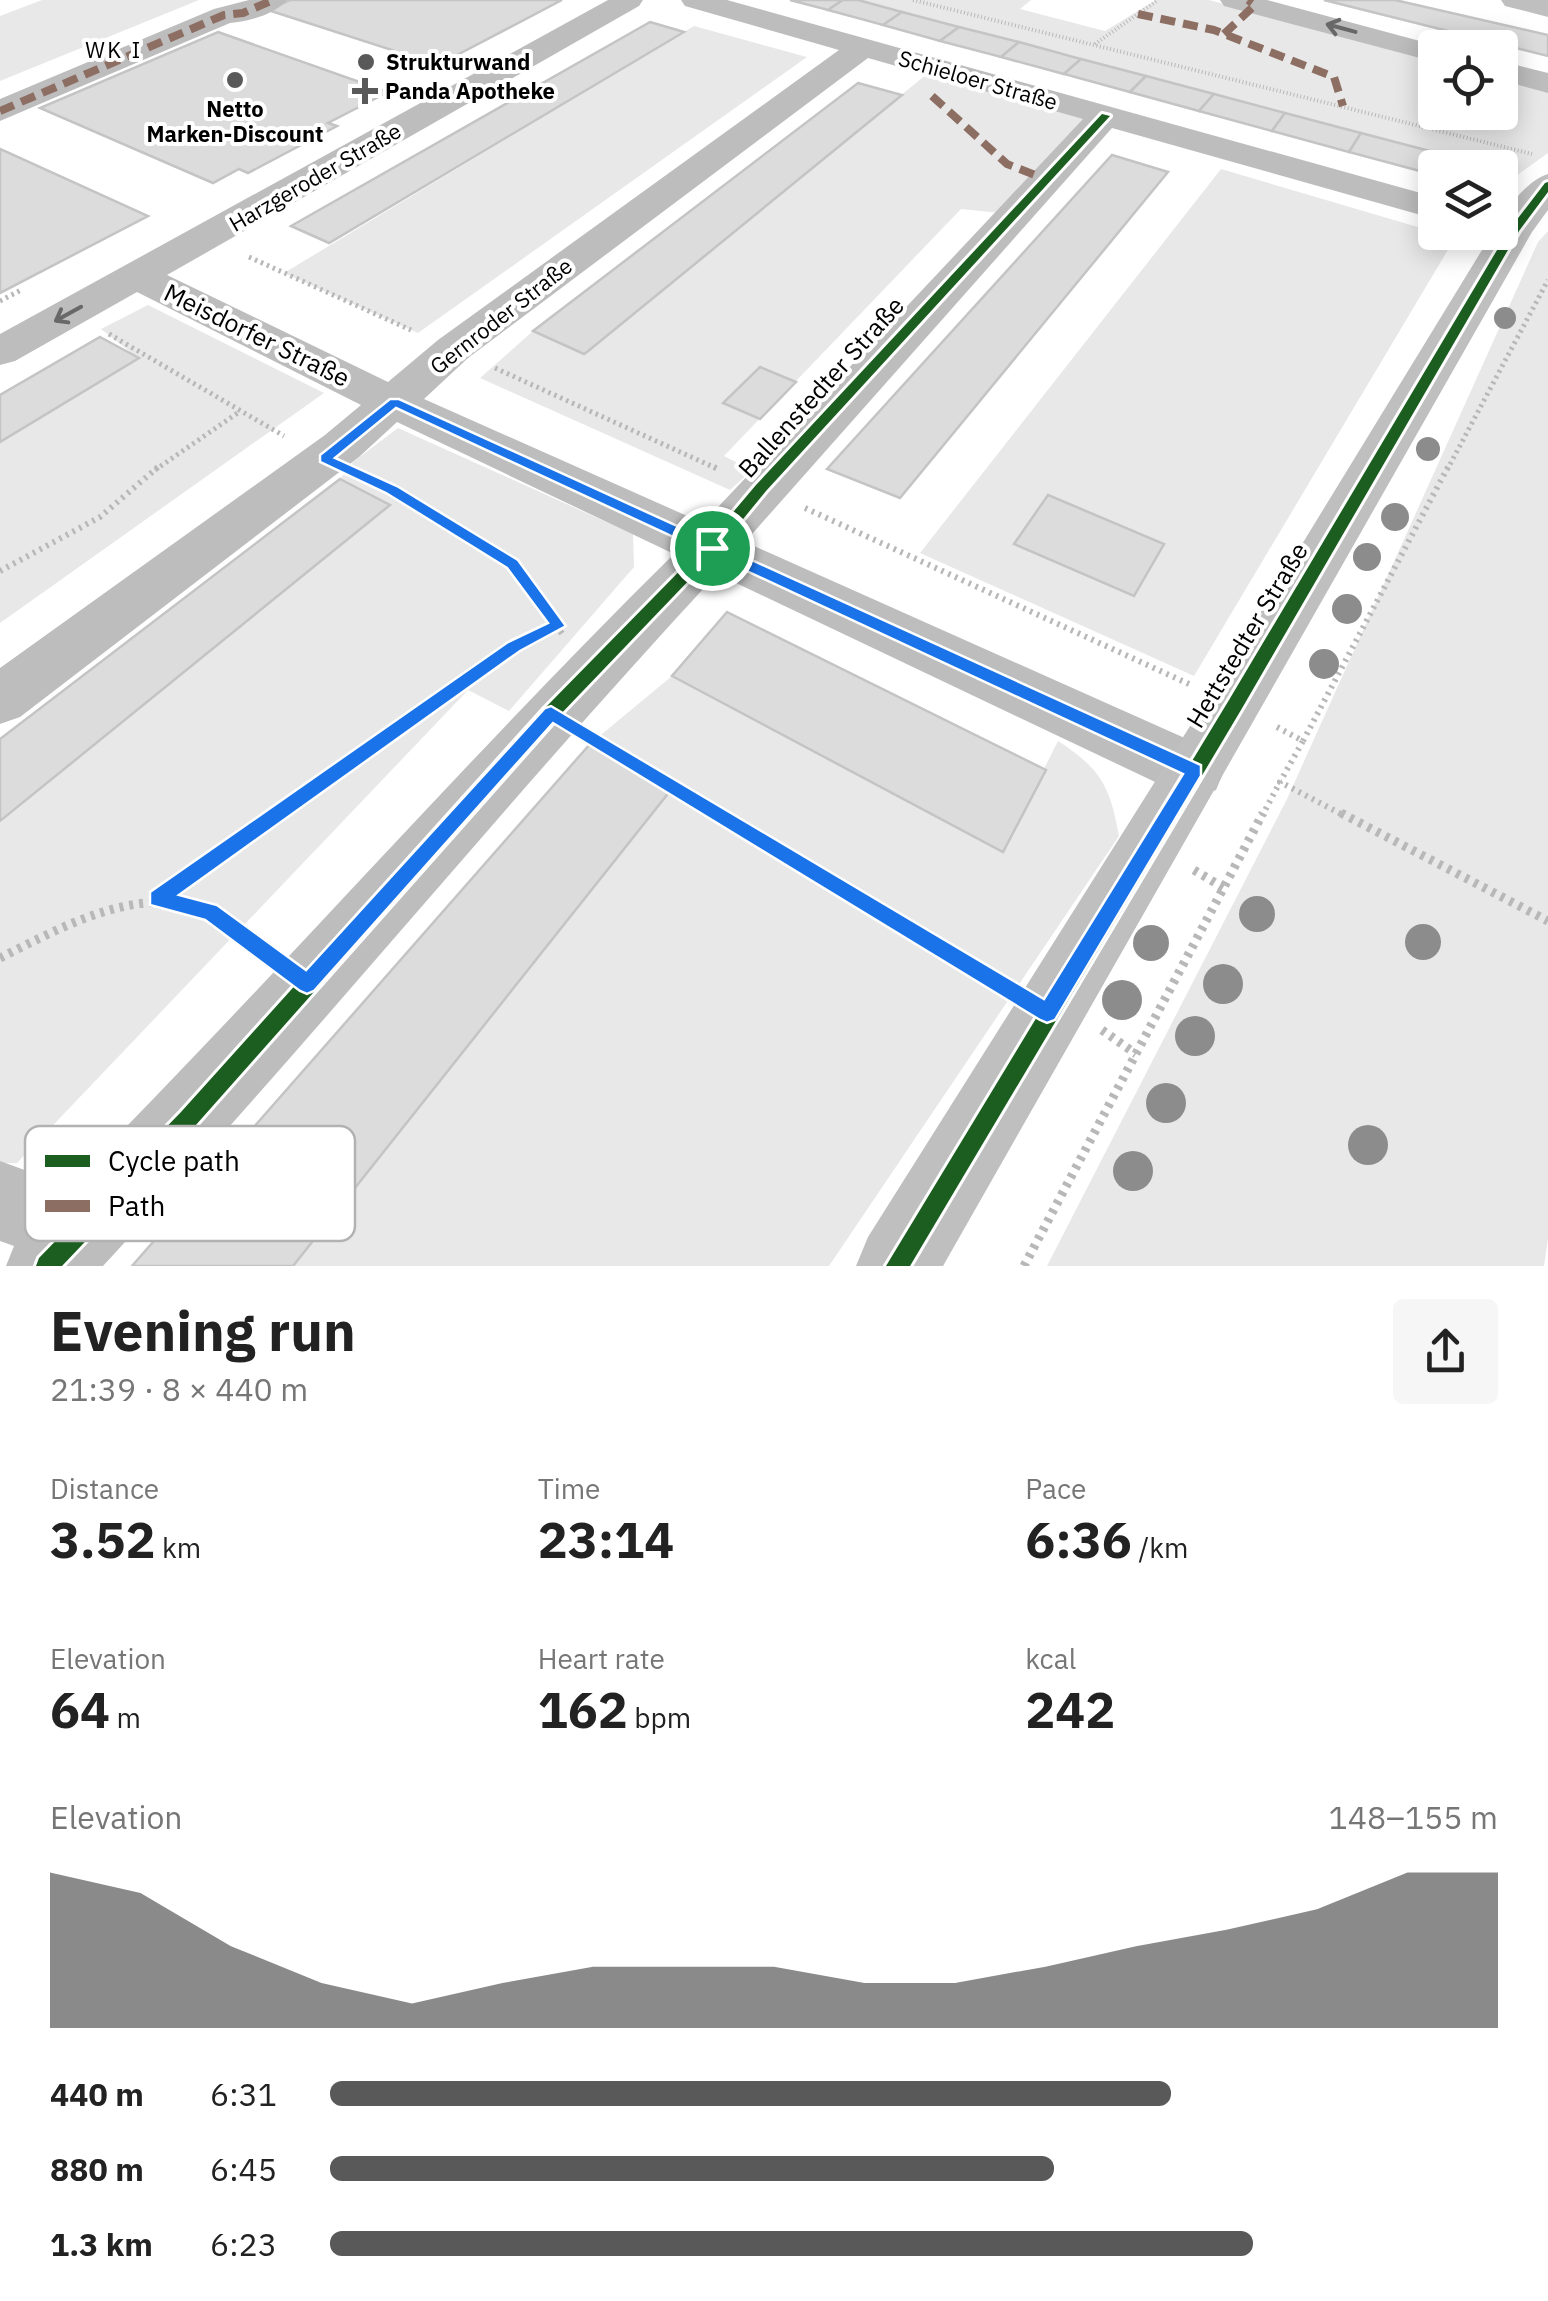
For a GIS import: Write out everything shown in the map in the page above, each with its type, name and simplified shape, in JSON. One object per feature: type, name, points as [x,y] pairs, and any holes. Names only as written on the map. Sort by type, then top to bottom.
[{"type":"street","points":[[0,112],[224,15],[243,13],[273,0]]},
{"type":"street","name":"Harzgeroder Straße","points":[[0,352],[629,0]]},
{"type":"street","name":"Schieloer Straße","points":[[695,0],[1418,203]]},
{"type":"street","points":[[1234,0],[1418,49]]},
{"type":"street","points":[[1515,0],[1548,8]]},
{"type":"street","name":"Gernroder Straße","points":[[0,700],[325,458],[452,349],[863,47]]},
{"type":"street","points":[[1518,74],[1548,82]]},
{"type":"street","name":"Ballenstedter Straße","points":[[181,1126],[568,695],[712,548],[761,488],[1105,116]]},
{"type":"street","name":"Hettstedter Straße","points":[[1518,216],[1548,185]]},
{"type":"street","name":"Hettstedter Straße","points":[[897,1266],[1236,705],[1495,250]]},
{"type":"street","name":"Meisdorfer Straße","points":[[137,276],[394,402],[1194,771]]},
{"type":"street","name":"Ballenstedter Straße","points":[[0,1202],[25,1220]]},
{"type":"path","points":[[913,0],[1548,158]]},
{"type":"path","points":[[1095,44],[1158,0]]},
{"type":"path","points":[[1024,1266],[1548,280]]},
{"type":"path","points":[[101,329],[238,412],[392,489],[513,564],[558,626],[568,695],[1047,1013]]},
{"type":"path","points":[[0,571],[100,517],[160,466],[238,412]]},
{"type":"path","points":[[0,958],[61,928],[157,899],[514,646],[558,626]]},
{"type":"path","points":[[1236,705],[1303,741]]},
{"type":"path","points":[[1280,782],[1548,920]]},
{"type":"path","points":[[157,899],[210,911],[307,984]]},
{"type":"shaded area","points":[[42,0],[199,0],[0,81],[0,16]]},
{"type":"shaded area","points":[[859,0],[1031,0],[1020,9],[1105,31],[1156,0],[1209,0],[1418,55],[1418,130],[1518,130],[1518,83],[1548,91],[1548,153],[1518,175],[1518,150],[1423,150]]},
{"type":"shaded area","points":[[694,26],[807,57],[418,333],[284,273]]},
{"type":"shaded area","points":[[927,74],[1085,117],[1000,213],[961,209],[724,456],[752,470],[730,490],[480,378],[533,331],[585,353]]},
{"type":"shaded area","points":[[1221,169],[1418,227],[1418,250],[1448,250],[1194,676],[920,553]]},
{"type":"shaded area","points":[[1548,231],[1548,1239],[1544,1266],[1047,1266],[1287,799],[1538,242]]},
{"type":"shaded area","points":[[148,305],[324,393],[0,623],[0,442],[138,358],[101,329]]},
{"type":"shaded area","points":[[398,428],[633,534],[634,567],[509,711],[468,690],[52,1126],[25,1126],[25,1155],[17,1163],[0,1163],[0,821],[389,506],[340,479],[353,462]]},
{"type":"shaded area","points":[[672,676],[1002,852],[1058,741],[1101,780],[1112,804],[1119,836],[829,1266],[293,1266],[313,1241],[355,1241],[355,1188],[670,791],[590,744]]},
{"type":"building","points":[[290,0],[562,0],[438,65],[268,10]]},
{"type":"building","points":[[790,0],[843,0],[828,10]]},
{"type":"building","points":[[843,0],[902,12],[883,25],[828,10]]},
{"type":"building","points":[[1324,0],[1395,0],[1548,35],[1548,56],[1518,48],[1518,30],[1444,30]]},
{"type":"building","points":[[902,12],[959,27],[940,41],[883,25]]},
{"type":"building","points":[[650,22],[684,32],[329,243],[291,226]]},
{"type":"building","points":[[959,27],[1019,42],[1001,57],[940,41]]},
{"type":"building","points":[[218,32],[388,92],[328,123],[337,126],[248,173],[239,169],[213,183],[40,108]]},
{"type":"building","points":[[1019,42],[1081,59],[1064,74],[1001,57]]},
{"type":"building","points":[[1081,59],[1146,76],[1130,92],[1064,74]]},
{"type":"building","points":[[1146,76],[1214,94],[1199,111],[1130,92]]},
{"type":"building","points":[[858,83],[902,95],[587,352],[533,331]]},
{"type":"building","points":[[1214,94],[1285,113],[1272,131],[1199,111]]},
{"type":"building","points":[[1285,113],[1361,133],[1349,152],[1272,131]]},
{"type":"building","points":[[1361,133],[1426,150],[1418,150],[1418,170],[1349,152]]},
{"type":"building","points":[[0,149],[148,216],[0,293]]},
{"type":"building","points":[[1112,155],[1168,172],[900,498],[827,469]]},
{"type":"building","points":[[100,337],[139,358],[0,442],[0,395]]},
{"type":"building","points":[[760,367],[796,382],[760,419],[723,403]]},
{"type":"building","points":[[340,479],[390,505],[0,821],[0,739]]},
{"type":"building","points":[[1048,495],[1164,544],[1134,596],[1014,544]]},
{"type":"building","points":[[727,612],[1046,770],[1003,852],[672,676]]},
{"type":"building","points":[[590,744],[670,791],[355,1188],[355,1126],[255,1126]]},
{"type":"building","points":[[154,1241],[313,1241],[293,1266],[132,1266]]},
{"type":"marked path","points":[[0,111],[224,15],[243,13],[273,0]]},
{"type":"marked path","points":[[1224,34],[1255,5],[1248,0]]},
{"type":"marked path","points":[[1138,14],[1214,30],[1334,77],[1343,106]]},
{"type":"marked path","points":[[932,96],[1007,164],[1045,179]]},
{"type":"cycle path","points":[[181,1126],[551,713],[712,547],[761,488],[1105,116]]},
{"type":"cycle path","points":[[897,1266],[1235,705],[1514,230],[1548,185]]},
{"type":"cycle path","points":[[47,1266],[71,1241]]},
{"type":"place","name":"Strukturwand","points":[[366,62]]},
{"type":"place","name":"Netto Marken-Discount","points":[[235,80]]},
{"type":"place","name":"Panda Apotheke","points":[[365,91]]},
{"type":"district","name":"WK I","points":[[114,50]]},
{"type":"route","points":[[394,402],[712,548],[1194,771],[1047,1013],[551,713],[307,984],[210,911],[157,899],[514,646],[558,626],[513,564],[392,489],[325,458],[394,402]]}]
